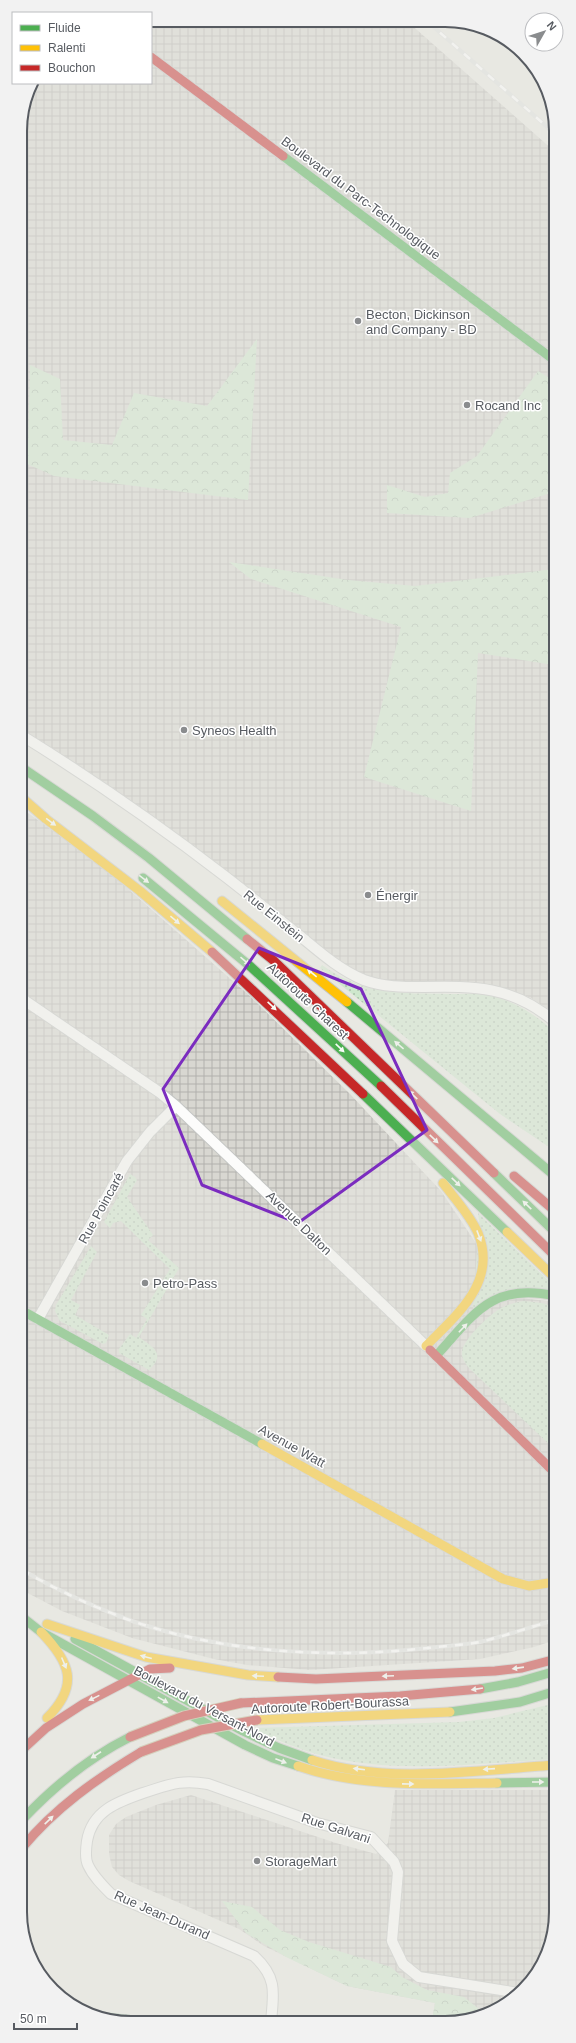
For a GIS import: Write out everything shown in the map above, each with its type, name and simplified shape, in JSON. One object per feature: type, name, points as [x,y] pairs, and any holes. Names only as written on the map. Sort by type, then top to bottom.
[{"type":"main road","name":"Boulevard du Parc-Technologique","points":[[152,58],[549,356]]},
{"type":"main road","name":"Autoroute Charest","points":[[27,772],[73,802],[185,886],[290,975],[549,1226]]},
{"type":"main road","points":[[27,795],[52,812]]},
{"type":"main road","points":[[27,802],[182,926],[271,1006],[549,1272]]},
{"type":"main road","points":[[73,802],[136,837],[155,851]]},
{"type":"main road","name":"Autoroute Charest","points":[[133,870],[199,922],[292,1003],[549,1250]]},
{"type":"main road","points":[[216,897],[549,1171]]},
{"type":"main road","points":[[290,975],[337,1013],[446,1113]]},
{"type":"main road","points":[[347,1078],[450,1192],[474,1223],[481,1239],[484,1264],[481,1280],[476,1291],[462,1309],[426,1346]]},
{"type":"main road","points":[[450,1088],[536,1147]]},
{"type":"main road","points":[[507,1170],[549,1206]]},
{"type":"main road","points":[[436,1356],[477,1313],[501,1295],[523,1290],[540,1291],[549,1294]]},
{"type":"main road","name":"Avenue Watt","points":[[27,1313],[503,1579],[518,1585],[531,1587],[549,1583]]},
{"type":"main road","name":"Avenue Dalton","points":[[426,1346],[549,1466]]},
{"type":"main road","points":[[519,1437],[549,1459]]},
{"type":"main road","name":"Boulevard du Versant-Nord","points":[[27,1619],[140,1674],[252,1736],[286,1751],[334,1766],[408,1774],[549,1765]]},
{"type":"main road","points":[[44,1628],[146,1657],[225,1672]]},
{"type":"main road","points":[[27,1737],[58,1709],[68,1690],[68,1679],[65,1665],[44,1628]]},
{"type":"main road","name":"Boulevard du Versant-Nord","points":[[44,1628],[128,1681],[245,1745],[273,1758],[314,1772],[365,1781],[406,1784],[549,1782]]},
{"type":"main road","points":[[27,1745],[64,1715],[140,1674],[158,1667],[248,1675],[324,1678],[495,1671],[522,1668],[549,1661]]},
{"type":"main road","name":"Autoroute Robert-Bourassa","points":[[27,1815],[53,1788],[72,1772],[110,1746],[158,1724],[187,1714],[241,1703],[464,1691],[531,1679],[549,1673]]},
{"type":"main road","name":"Autoroute Robert-Bourassa","points":[[27,1843],[68,1802],[101,1776],[141,1752],[201,1730],[257,1720],[420,1714],[491,1707],[549,1693]]},
{"type":"main road","points":[[491,1707],[549,1697]]},
{"type":"street","name":"Rue Einstein","points":[[27,738],[151,821],[222,874],[330,960],[355,976],[383,985],[411,987],[473,987],[494,990],[526,1002],[549,1018]]},
{"type":"street","name":"Avenue Dalton","points":[[27,1002],[159,1092],[176,1106],[426,1346]]},
{"type":"street","name":"Rue Poincaré","points":[[38,1320],[127,1161],[150,1132],[176,1106]]},
{"type":"street","name":"Rue Galvani","points":[[190,1781],[208,1784],[317,1823],[371,1837],[394,1862],[398,1872],[392,1941],[395,1950],[406,1968],[424,1979],[510,1992]]},
{"type":"street","name":"Rue Jean-Durand","points":[[190,1781],[177,1782],[118,1802],[108,1808],[96,1818],[88,1832],[86,1848],[87,1864],[97,1879],[111,1894],[254,1956],[263,1964],[273,1984],[271,2016]]},
{"type":"highlighted area","points":[[259,948],[361,989],[427,1130],[298,1223],[202,1185],[163,1089]]},
{"type":"shaded area","points":[[152,27],[414,27],[549,147],[549,1010],[531,998],[511,990],[495,986],[389,983],[356,972],[27,735],[27,125],[29,111],[38,84],[152,84]]},
{"type":"shaded area","points":[[27,812],[102,866],[250,996],[350,1094],[441,1191],[512,1297],[549,1301],[549,1642],[534,1647],[480,1659],[310,1670],[247,1665],[214,1659],[132,1638],[62,1611],[27,1593]]},
{"type":"shaded area","points":[[395,1790],[549,1790],[549,1918],[547,1932],[541,1952],[535,1964],[523,1980],[508,1994],[491,2005],[465,2014],[433,2016],[435,2003],[347,1986],[264,1946],[239,1929],[129,1881],[119,1875],[112,1867],[109,1854],[109,1835],[116,1824],[126,1817],[156,1805],[191,1795],[336,1843],[376,1854],[388,1843]]},
{"type":"green space","points":[[257,339],[248,500],[54,476],[27,464],[30,365],[60,379],[63,440],[112,445],[134,393],[207,406]]},
{"type":"green space","points":[[538,371],[549,378],[549,494],[470,518],[387,513],[387,485],[425,497],[448,493],[450,473],[477,456]]},
{"type":"green space","points":[[229,562],[348,580],[415,586],[549,570],[549,664],[478,653],[471,811],[364,777],[401,627],[251,579]]},
{"type":"green space","points":[[322,965],[353,982],[368,988],[383,991],[399,993],[478,994],[497,997],[524,1009],[548,1026],[549,1147],[500,1114],[320,968]]},
{"type":"green space","points":[[130,1174],[137,1180],[127,1197],[153,1235],[148,1240],[179,1268],[139,1337],[156,1351],[157,1359],[149,1370],[119,1353],[119,1349],[130,1334],[136,1338],[147,1319],[141,1315],[170,1269],[121,1221],[113,1223],[110,1228],[104,1222]]},
{"type":"green space","points":[[478,1213],[549,1281],[549,1289],[473,1310],[479,1221]]},
{"type":"green space","points":[[91,1246],[97,1252],[71,1300],[80,1305],[75,1315],[109,1335],[106,1343],[103,1344],[60,1321],[55,1311],[56,1305]]},
{"type":"green space","points":[[524,1301],[549,1305],[549,1444],[469,1368],[462,1356],[467,1340],[485,1320],[503,1307]]},
{"type":"green space","points":[[549,1705],[549,1759],[437,1766],[378,1765],[311,1753],[254,1730],[255,1728],[459,1722],[494,1718]]},
{"type":"green space","points":[[222,1901],[252,1907],[280,1930],[309,1942],[391,1967],[402,1977],[427,1990],[464,1997],[479,2009],[458,2015],[433,2016],[435,2003],[347,1986],[286,1957],[246,1933]]},
{"type":"green space","points":[[103,2012],[135,2016],[118,2015]]},
{"type":"railway","points":[[434,27],[549,129]]},
{"type":"railway","points":[[27,1573],[103,1610],[167,1632],[241,1647],[278,1651],[354,1653],[461,1645],[489,1640],[549,1622]]},
{"type":"traffic: fast","points":[[283,156],[549,356]]},
{"type":"traffic: fast","points":[[27,771],[93,816],[149,858],[247,939]]},
{"type":"traffic: fast","points":[[143,878],[251,967],[381,1086]]},
{"type":"traffic: fast","points":[[347,1002],[549,1171]]},
{"type":"traffic: fast","points":[[363,1094],[507,1232]]},
{"type":"traffic: fast","points":[[494,1173],[549,1226]]},
{"type":"traffic: fast","points":[[436,1356],[462,1327],[486,1305],[500,1298],[515,1294],[533,1293],[549,1295]]},
{"type":"traffic: fast","points":[[27,1313],[262,1444]]},
{"type":"traffic: fast","points":[[27,1621],[41,1632],[245,1745],[273,1758],[298,1766]]},
{"type":"traffic: fast","points":[[75,1639],[243,1731],[279,1748],[312,1760]]},
{"type":"traffic: fast","points":[[480,1689],[518,1682],[549,1673]]},
{"type":"traffic: fast","points":[[450,1712],[520,1702],[549,1693]]},
{"type":"traffic: fast","points":[[27,1815],[59,1784],[72,1774],[100,1754],[130,1737]]},
{"type":"traffic: fast","points":[[497,1783],[549,1782]]},
{"type":"traffic: slow","points":[[27,802],[46,819],[140,891],[212,952]]},
{"type":"traffic: slow","points":[[222,901],[347,1002]]},
{"type":"traffic: slow","points":[[426,1346],[450,1322],[471,1296],[479,1282],[483,1267],[483,1251],[475,1226],[467,1213],[443,1183]]},
{"type":"traffic: slow","points":[[507,1232],[549,1272]]},
{"type":"traffic: slow","points":[[262,1444],[503,1579],[529,1586],[549,1583]]},
{"type":"traffic: slow","points":[[47,1624],[146,1657],[248,1675],[278,1677]]},
{"type":"traffic: slow","points":[[41,1632],[59,1653],[67,1674],[67,1684],[64,1695],[47,1718]]},
{"type":"traffic: slow","points":[[257,1720],[450,1712]]},
{"type":"traffic: slow","points":[[312,1760],[341,1768],[402,1774],[433,1774],[549,1766]]},
{"type":"traffic: slow","points":[[298,1766],[346,1778],[371,1781],[421,1784],[497,1783]]},
{"type":"traffic: jam","points":[[152,58],[283,156]]},
{"type":"traffic: jam","points":[[247,939],[273,960],[494,1173]]},
{"type":"traffic: jam","points":[[212,952],[363,1094]]},
{"type":"traffic: jam","points":[[381,1086],[549,1250]]},
{"type":"traffic: jam","points":[[514,1176],[549,1206]]},
{"type":"traffic: jam","points":[[430,1350],[549,1467]]},
{"type":"traffic: jam","points":[[278,1677],[316,1679],[495,1671],[522,1668],[549,1661]]},
{"type":"traffic: jam","points":[[27,1745],[46,1728],[83,1704],[150,1669],[170,1668]]},
{"type":"traffic: jam","points":[[241,1703],[400,1696],[480,1689]]},
{"type":"traffic: jam","points":[[130,1737],[184,1716],[241,1703]]},
{"type":"traffic: jam","points":[[141,1752],[201,1730],[257,1720]]},
{"type":"traffic: jam","points":[[27,1842],[48,1820],[77,1795],[141,1752]]},
{"type":"place","name":"Becton, Dickinson and Company - BD","points":[[358,321]]},
{"type":"place","name":"Rocand Inc","points":[[467,405]]},
{"type":"place","name":"Syneos Health","points":[[184,730]]},
{"type":"place","name":"Énergir","points":[[368,895]]},
{"type":"place","name":"Petro-Pass","points":[[145,1283]]},
{"type":"place","name":"StorageMart","points":[[257,1861]]}]
